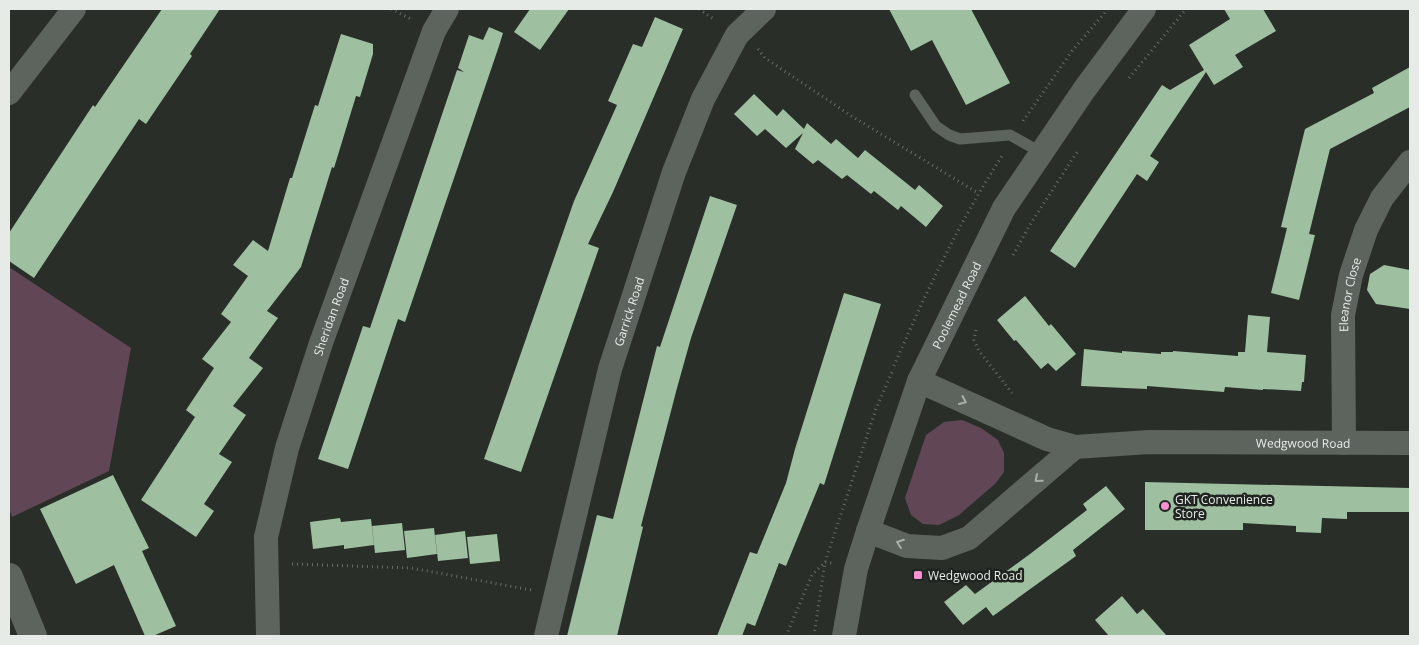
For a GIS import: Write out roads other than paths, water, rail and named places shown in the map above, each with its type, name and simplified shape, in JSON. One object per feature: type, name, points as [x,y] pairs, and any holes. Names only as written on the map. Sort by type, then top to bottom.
[{"type":"street","points":[[9,93],[74,9]]},
{"type":"street","name":"Sheridan Road","points":[[268,636],[266,537],[287,448],[321,343],[434,31],[447,9]]},
{"type":"street","name":"Garrick Road","points":[[546,636],[610,369],[674,172],[703,99],[737,35],[764,9]]},
{"type":"street","name":"Poolemead Road","points":[[844,636],[856,569],[918,381],[1004,208],[1084,90],[1144,9]]},
{"type":"street","name":"Eleanor Close","points":[[1344,443],[1343,315],[1351,275],[1366,230],[1382,198],[1410,162]]},
{"type":"street","name":"Wedgwood Road","points":[[918,381],[1048,439],[1075,447],[1149,442],[1410,443]]},
{"type":"street","points":[[868,531],[907,546],[942,548],[970,538],[1075,447]]},
{"type":"street","points":[[9,577],[33,636]]},
{"type":"lane","points":[[915,95],[936,126],[950,136],[960,139],[1010,135],[1042,153]]},
{"type":"place","name":"GKT Convenience Store","points":[[1165,506]]},
{"type":"place","name":"Wedgwood Road","points":[[918,575]]}]
